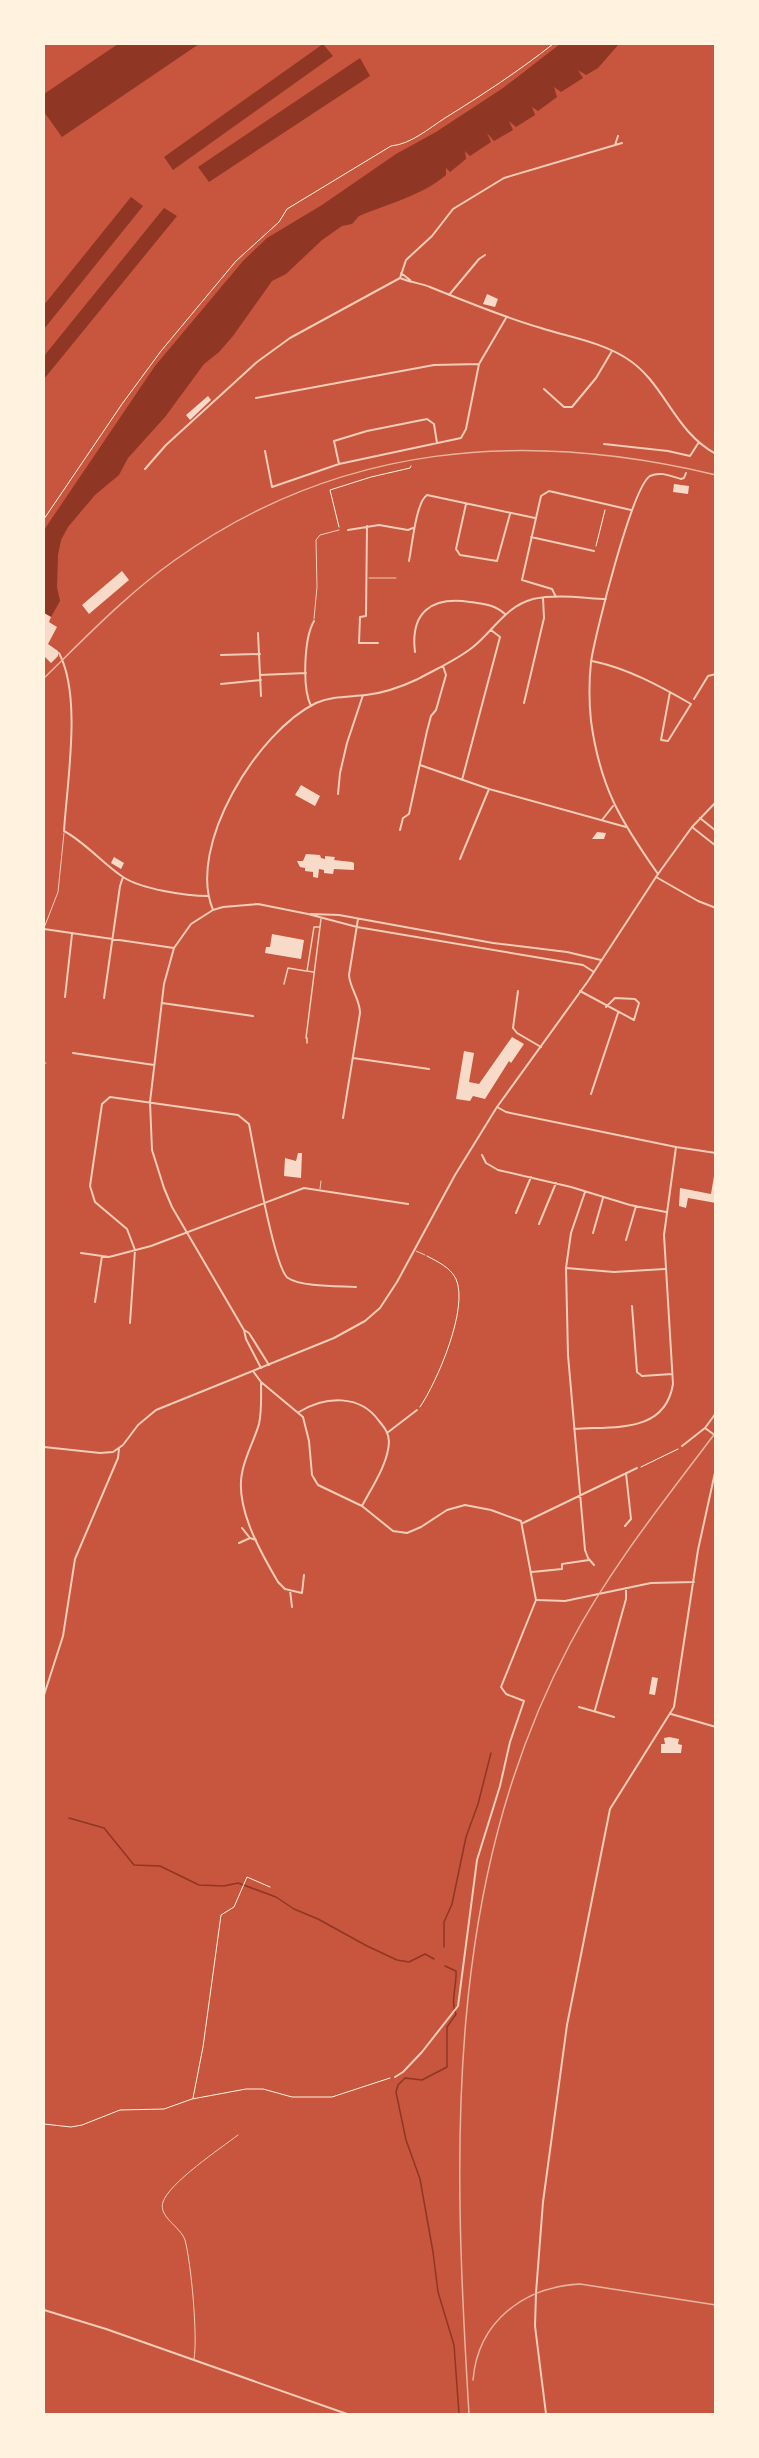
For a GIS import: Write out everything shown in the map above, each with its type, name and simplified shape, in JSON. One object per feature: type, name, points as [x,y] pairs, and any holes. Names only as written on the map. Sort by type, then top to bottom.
[{"type":"street","points":[[615,145],[618,136]]},
{"type":"street","points":[[400,278],[406,260],[432,236],[453,209],[504,178],[622,143]]},
{"type":"street","points":[[449,295],[485,255]]},
{"type":"street","points":[[401,273],[410,280]]},
{"type":"street","points":[[145,469],[166,445],[257,362],[309,327],[400,278],[506,318],[626,357],[644,372],[678,422],[716,454]]},
{"type":"street","points":[[266,451],[272,487],[339,464],[461,438],[479,364],[506,318]]},
{"type":"street","points":[[544,389],[564,407],[572,407],[596,378],[612,351]]},
{"type":"street","points":[[256,398],[434,364],[479,364]]},
{"type":"street","points":[[339,464],[335,440],[367,430],[427,419],[434,424],[437,443]]},
{"type":"street","points":[[604,444],[668,451],[690,456],[699,442]]},
{"type":"street","points":[[686,473],[681,479],[663,474],[649,477],[633,510],[606,600],[592,661],[592,724],[602,775],[614,806],[657,875],[698,901],[716,908]]},
{"type":"street","points":[[556,597],[552,589],[522,580],[541,496],[546,492],[633,510]]},
{"type":"street","points":[[409,561],[415,535],[413,528],[425,496],[430,495],[535,518]]},
{"type":"street","points":[[466,504],[456,549],[460,555],[497,561],[510,514]]},
{"type":"street","points":[[348,530],[381,525],[408,530],[413,528]]},
{"type":"street","points":[[367,526],[366,616],[360,617],[358,643],[378,643]]},
{"type":"street","points":[[531,537],[594,551]]},
{"type":"street","points":[[213,910],[208,896],[207,877],[222,817],[251,761],[268,740],[287,723],[311,706],[336,697],[363,695],[398,688],[443,666],[472,648],[505,614],[521,604],[556,597],[606,600]]},
{"type":"street","points":[[524,703],[544,618],[543,598]]},
{"type":"street","points":[[415,652],[414,635],[418,622],[429,607],[439,602],[454,599],[493,605],[505,614]]},
{"type":"street","points":[[311,706],[307,694],[306,673],[309,638],[314,621]]},
{"type":"street","points":[[462,780],[500,637],[491,630]]},
{"type":"street","points":[[258,633],[261,696]]},
{"type":"street","points":[[59,653],[64,661],[68,680],[71,721],[64,831],[123,877],[148,887],[208,896]]},
{"type":"street","points":[[221,655],[260,654]]},
{"type":"street","points":[[592,661],[629,673],[670,692],[691,704],[668,741],[661,740],[670,692]]},
{"type":"street","points":[[400,830],[403,818],[409,814],[431,716],[436,710],[446,675],[443,666]]},
{"type":"street","points":[[260,675],[306,673]]},
{"type":"street","points":[[694,699],[708,676],[716,674]]},
{"type":"street","points":[[221,684],[261,680]]},
{"type":"street","points":[[338,794],[346,743],[363,695]]},
{"type":"street","points":[[420,765],[489,789],[626,827]]},
{"type":"street","points":[[460,859],[489,789]]},
{"type":"street","points":[[44,1695],[63,1636],[75,1559],[118,1458],[119,1449],[138,1425],[156,1410],[334,1338],[365,1321],[389,1296],[455,1175],[497,1107],[594,972],[657,875],[692,827],[716,802]]},
{"type":"street","points":[[602,820],[614,806]]},
{"type":"street","points":[[700,818],[716,831]]},
{"type":"street","points":[[692,827],[716,846]]},
{"type":"street","points":[[104,998],[123,877]]},
{"type":"street","points":[[261,1368],[246,1339],[244,1330],[187,1234],[164,1188],[152,1150],[150,1102],[167,970],[174,948],[191,924],[213,910],[250,904],[455,945],[583,965],[594,972]]},
{"type":"street","points":[[308,914],[322,913],[601,960]]},
{"type":"street","points":[[308,1042],[306,1038],[321,919]]},
{"type":"street","points":[[343,1118],[360,1009],[349,975],[358,919]]},
{"type":"street","points":[[307,971],[314,927],[320,927]]},
{"type":"street","points":[[44,928],[174,948]]},
{"type":"street","points":[[65,997],[72,934]]},
{"type":"street","points":[[284,984],[288,968],[313,972]]},
{"type":"street","points":[[518,991],[513,1028],[517,1033],[541,1047]]},
{"type":"street","points":[[580,991],[618,1013],[634,1020],[639,1001],[615,998],[606,1006]]},
{"type":"street","points":[[162,1003],[253,1016]]},
{"type":"street","points":[[591,1094],[618,1013]]},
{"type":"street","points":[[73,1053],[154,1065]]},
{"type":"street","points":[[353,1058],[429,1069]]},
{"type":"street","points":[[130,1323],[135,1250],[127,1229],[95,1202],[91,1192],[91,1176],[104,1101],[114,1097],[238,1114],[243,1117],[249,1124],[273,1248],[283,1273],[296,1282],[356,1287]]},
{"type":"street","points":[[497,1107],[506,1112],[716,1153]]},
{"type":"street","points":[[574,1429],[637,1424],[650,1419],[668,1402],[673,1384],[665,1269],[666,1212],[676,1147]]},
{"type":"street","points":[[482,1155],[491,1167],[603,1198],[666,1212]]},
{"type":"street","points":[[516,1213],[531,1177]]},
{"type":"street","points":[[539,1224],[555,1183]]},
{"type":"street","points":[[81,1253],[109,1257],[135,1250],[187,1234],[304,1188],[408,1203]]},
{"type":"street","points":[[585,1192],[571,1233],[566,1268],[568,1355],[585,1550],[594,1565]]},
{"type":"street","points":[[593,1233],[603,1198]]},
{"type":"street","points":[[626,1240],[636,1206]]},
{"type":"street","points":[[95,1302],[102,1256]]},
{"type":"street","points":[[566,1268],[614,1272],[665,1269]]},
{"type":"street","points":[[632,1306],[637,1372],[642,1376],[672,1374]]},
{"type":"street","points":[[244,1330],[249,1333],[269,1365]]},
{"type":"street","points":[[253,1371],[261,1382],[299,1412],[307,1428],[314,1480],[323,1488],[362,1506],[398,1533],[407,1533],[421,1527],[447,1509],[465,1505],[491,1510],[518,1519],[522,1523],[532,1572],[536,1599],[501,1687],[506,1694],[524,1701],[510,1742],[500,1786],[477,1860],[460,1999],[455,2011],[416,2059],[395,2077]]},
{"type":"street","points":[[261,1382],[262,1404],[259,1422],[241,1476],[249,1523],[278,1582],[290,1590],[302,1593],[304,1575]]},
{"type":"street","points":[[299,1412],[338,1399],[350,1401],[369,1410],[387,1432],[389,1443],[380,1472],[362,1506]]},
{"type":"street","points":[[387,1432],[417,1410]]},
{"type":"street","points":[[682,1446],[705,1428],[716,1413]]},
{"type":"street","points":[[705,1428],[716,1436]]},
{"type":"street","points":[[44,1447],[100,1453],[119,1449]]},
{"type":"street","points":[[522,1523],[637,1468]]},
{"type":"street","points":[[546,2415],[535,2326],[536,2293],[543,2202],[558,2075],[610,1809],[671,1713],[676,1699],[708,1495],[716,1468]]},
{"type":"street","points":[[625,1526],[631,1519],[626,1473]]},
{"type":"street","points":[[242,1528],[250,1538],[256,1540]]},
{"type":"street","points":[[239,1543],[250,1538]]},
{"type":"street","points":[[532,1572],[562,1569],[562,1564],[589,1560]]},
{"type":"street","points":[[536,1599],[544,1602],[565,1601],[651,1583],[694,1582]]},
{"type":"street","points":[[596,1710],[627,1588]]},
{"type":"street","points":[[290,1590],[292,1607]]},
{"type":"street","points":[[579,1707],[614,1717]]},
{"type":"street","points":[[671,1713],[716,1727]]},
{"type":"street","points":[[44,2310],[105,2328],[346,2415]]},
{"type":"lane","points":[[314,621],[317,587],[316,540],[319,536],[339,530]]},
{"type":"lane","points":[[367,578],[396,578]]},
{"type":"lane","points":[[691,704],[694,699]]},
{"type":"lane","points":[[44,928],[58,892],[64,831]]},
{"type":"lane","points":[[320,1189],[321,1181]]},
{"type":"lane","points":[[414,1250],[425,1255]]},
{"type":"lane","points":[[623,1530],[625,1526]]},
{"type":"lane","points":[[193,2360],[194,2328],[188,2254],[182,2233],[165,2215],[162,2206],[164,2198],[175,2184],[238,2135]]},
{"type":"path","points":[[44,519],[127,396],[161,351],[219,281],[247,250],[279,222],[287,209],[391,146],[406,142],[422,133],[503,81],[553,44]]},
{"type":"path","points":[[348,530],[339,530],[330,490],[410,468],[411,465]]},
{"type":"path","points":[[594,551],[606,505]]},
{"type":"path","points":[[417,1410],[429,1394],[445,1358],[459,1299],[457,1283],[451,1272],[425,1255]]},
{"type":"path","points":[[637,1468],[682,1446]]},
{"type":"path","points":[[192,2100],[204,2047],[221,1915],[234,1906],[248,1877],[270,1887]]},
{"type":"path","points":[[44,2124],[71,2127],[120,2110],[164,2109],[228,2091],[255,2088],[292,2097],[332,2097],[395,2077]]},
{"type":"shaded area","points":[[118,44],[199,44],[62,137],[44,112],[44,94]]},
{"type":"shaded area","points":[[323,44],[333,56],[173,170],[164,157]]},
{"type":"shaded area","points":[[560,44],[619,44],[598,68],[586,75],[578,70],[583,78],[561,92],[554,87],[557,97],[538,111],[532,107],[535,115],[516,127],[509,121],[513,130],[494,141],[487,133],[491,142],[470,156],[465,151],[466,159],[450,172],[446,168],[446,175],[437,182],[416,194],[359,216],[352,224],[342,226],[322,240],[286,274],[272,281],[233,336],[204,364],[165,417],[128,458],[119,475],[95,495],[68,527],[61,540],[58,555],[57,587],[60,601],[51,617],[44,613],[44,530],[155,366],[243,261],[267,238],[503,88]]},
{"type":"shaded area","points":[[360,58],[370,76],[209,182],[198,167]]},
{"type":"shaded area","points":[[131,197],[143,206],[44,329],[44,305]]},
{"type":"shaded area","points":[[164,208],[177,216],[44,379],[44,356]]},
{"type":"building","points":[[487,294],[498,299],[495,307],[483,304]]},
{"type":"building","points":[[208,396],[211,400],[190,420],[186,415]]},
{"type":"building","points":[[674,484],[689,486],[688,494],[673,492]]},
{"type":"building","points":[[122,571],[129,580],[89,614],[82,605]]},
{"type":"building","points":[[44,613],[51,617],[49,622],[57,627],[48,644],[58,651],[58,656],[51,663],[44,656]]},
{"type":"building","points":[[301,785],[320,796],[315,806],[295,795]]},
{"type":"building","points":[[597,832],[606,833],[604,839],[592,839]]},
{"type":"building","points":[[306,854],[320,855],[325,859],[325,856],[335,857],[334,860],[352,862],[354,870],[334,869],[333,874],[324,873],[324,870],[319,869],[318,878],[313,877],[313,872],[305,871],[305,868],[300,867],[297,861],[303,861]]},
{"type":"building","points":[[114,857],[124,863],[121,869],[111,863]]},
{"type":"building","points":[[272,934],[304,940],[301,959],[265,953],[266,947],[270,947]]},
{"type":"building","points":[[512,1037],[524,1044],[511,1063],[509,1061],[485,1099],[473,1096],[470,1101],[456,1099],[464,1051],[474,1053],[469,1082],[479,1084]]},
{"type":"building","points":[[298,1153],[302,1153],[301,1178],[284,1176],[285,1158],[296,1161]]},
{"type":"building","points":[[714,1176],[716,1203],[688,1198],[686,1208],[679,1206],[680,1188],[711,1194]]},
{"type":"building","points":[[652,1677],[658,1678],[655,1695],[649,1694]]},
{"type":"building","points":[[664,1738],[679,1739],[678,1744],[682,1745],[681,1753],[661,1753],[661,1744],[665,1744]]},
{"type":"waterway","points":[[444,1947],[444,1922],[452,1904],[466,1837],[478,1804],[491,1753]]},
{"type":"waterway","points":[[69,1818],[104,1828],[134,1865],[160,1866],[199,1885],[224,1886],[238,1883],[276,1897],[294,1909],[397,1960],[409,1962],[425,1954],[434,1959]]},
{"type":"waterway","points":[[445,1966],[456,1971],[454,2004],[456,2014],[447,2027],[447,2067],[422,2080],[405,2078],[398,2085],[396,2092],[406,2140],[420,2179],[438,2292],[454,2345],[459,2414]]},
{"type":"railway","points":[[44,678],[123,602],[175,560],[237,521],[302,491],[368,470],[435,456],[504,451],[574,452],[644,461],[716,475]]},
{"type":"railway","points":[[469,2414],[460,2216],[460,2118],[466,2020],[478,1924],[498,1829],[529,1735],[570,1644],[620,1561],[716,1432]]},
{"type":"railway","points":[[473,2380],[477,2359],[494,2324],[507,2311],[540,2292],[580,2284],[716,2305]]}]
